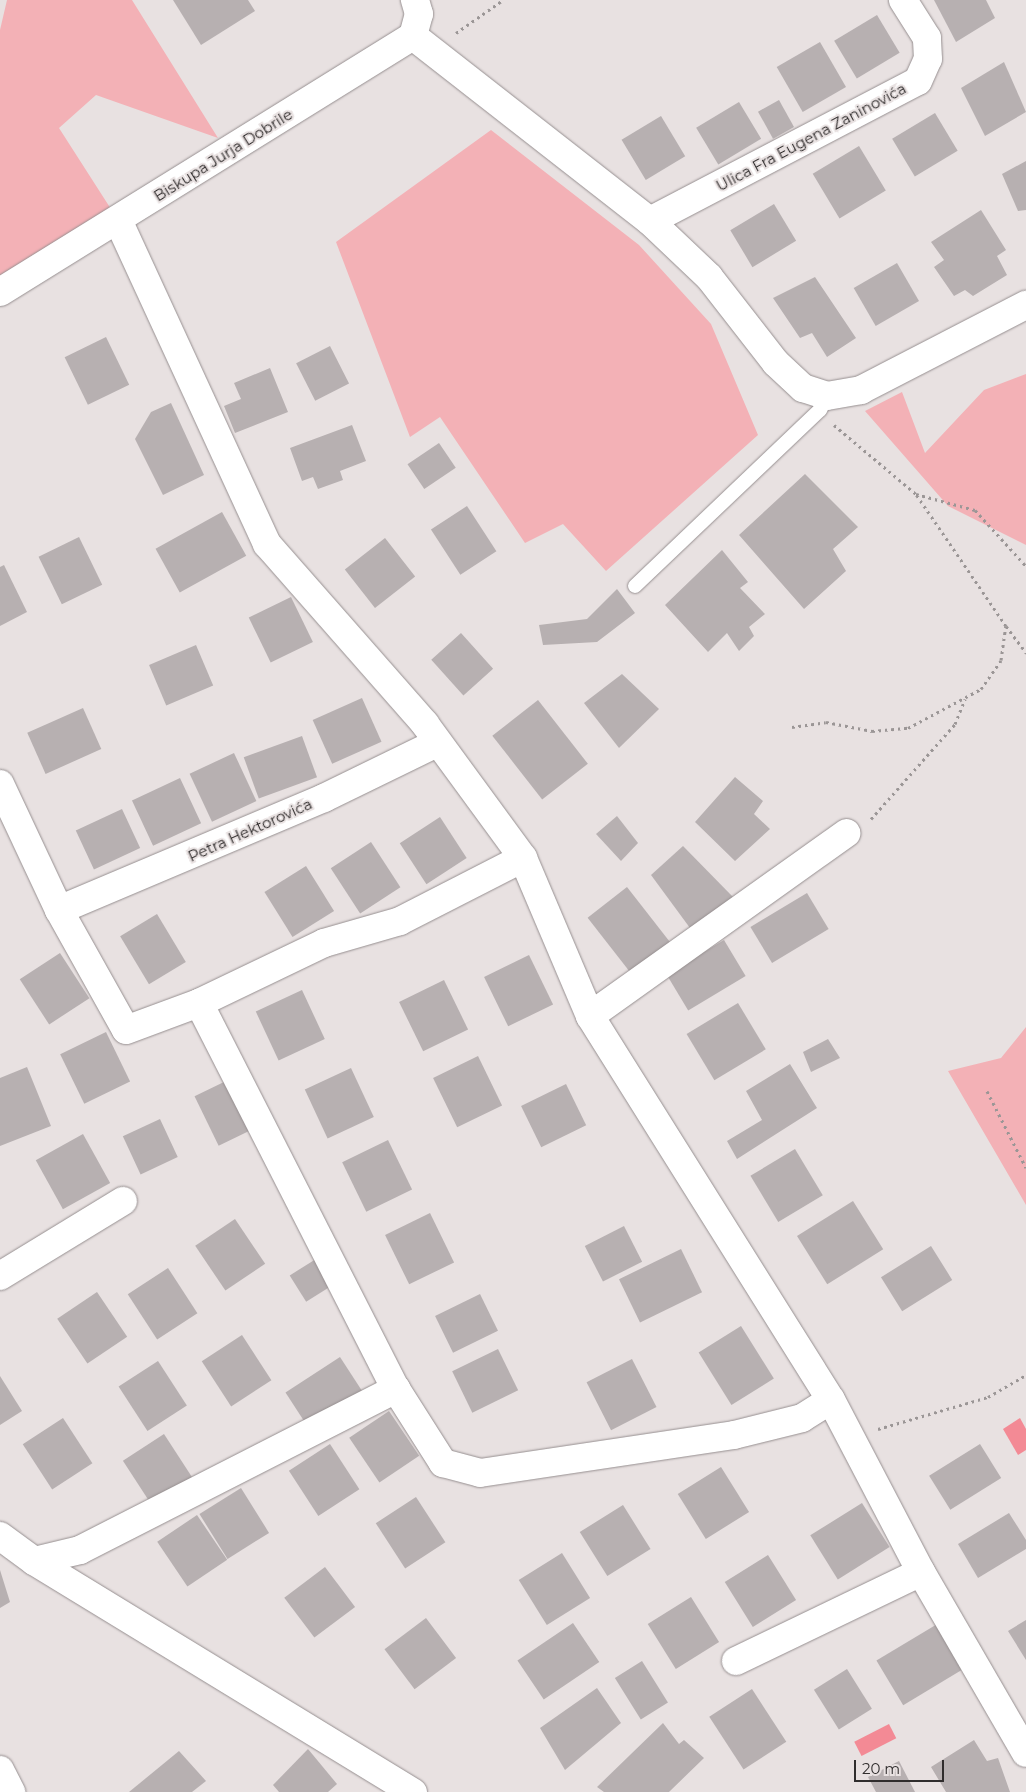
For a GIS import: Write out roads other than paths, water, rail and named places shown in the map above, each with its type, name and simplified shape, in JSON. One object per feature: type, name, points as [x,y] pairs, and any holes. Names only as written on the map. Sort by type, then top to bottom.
[{"type":"street","points":[[415,0],[423,43],[650,221],[709,277],[776,363],[803,388],[823,403],[861,390],[1026,304]]},
{"type":"street","name":"Ulica Fra Eugena Zaninovića","points":[[650,221],[918,81],[928,59],[927,38],[903,0]]},
{"type":"street","name":"Biskupa Jurja Dobrile","points":[[0,292],[118,220],[423,43]]},
{"type":"street","points":[[118,220],[228,467],[267,544],[437,743],[523,858],[590,1016],[832,1400],[921,1572],[1026,1753]]},
{"type":"street","name":"Petra Hektorovića","points":[[59,910],[324,798],[437,743]]},
{"type":"street","points":[[0,784],[59,910],[126,1030],[199,1003],[324,943],[400,921],[523,858]]},
{"type":"street","points":[[590,1016],[847,833]]},
{"type":"street","points":[[199,1003],[396,1389],[443,1463],[480,1473],[734,1435],[802,1418],[832,1400]]},
{"type":"street","points":[[0,1276],[123,1201]]},
{"type":"street","points":[[34,1561],[80,1550],[396,1389]]},
{"type":"street","points":[[0,1536],[34,1561],[413,1792]]},
{"type":"street","points":[[736,1661],[921,1572]]},
{"type":"street","points":[[0,1770],[12,1792]]},
{"type":"lane","points":[[635,586],[823,403]]}]
